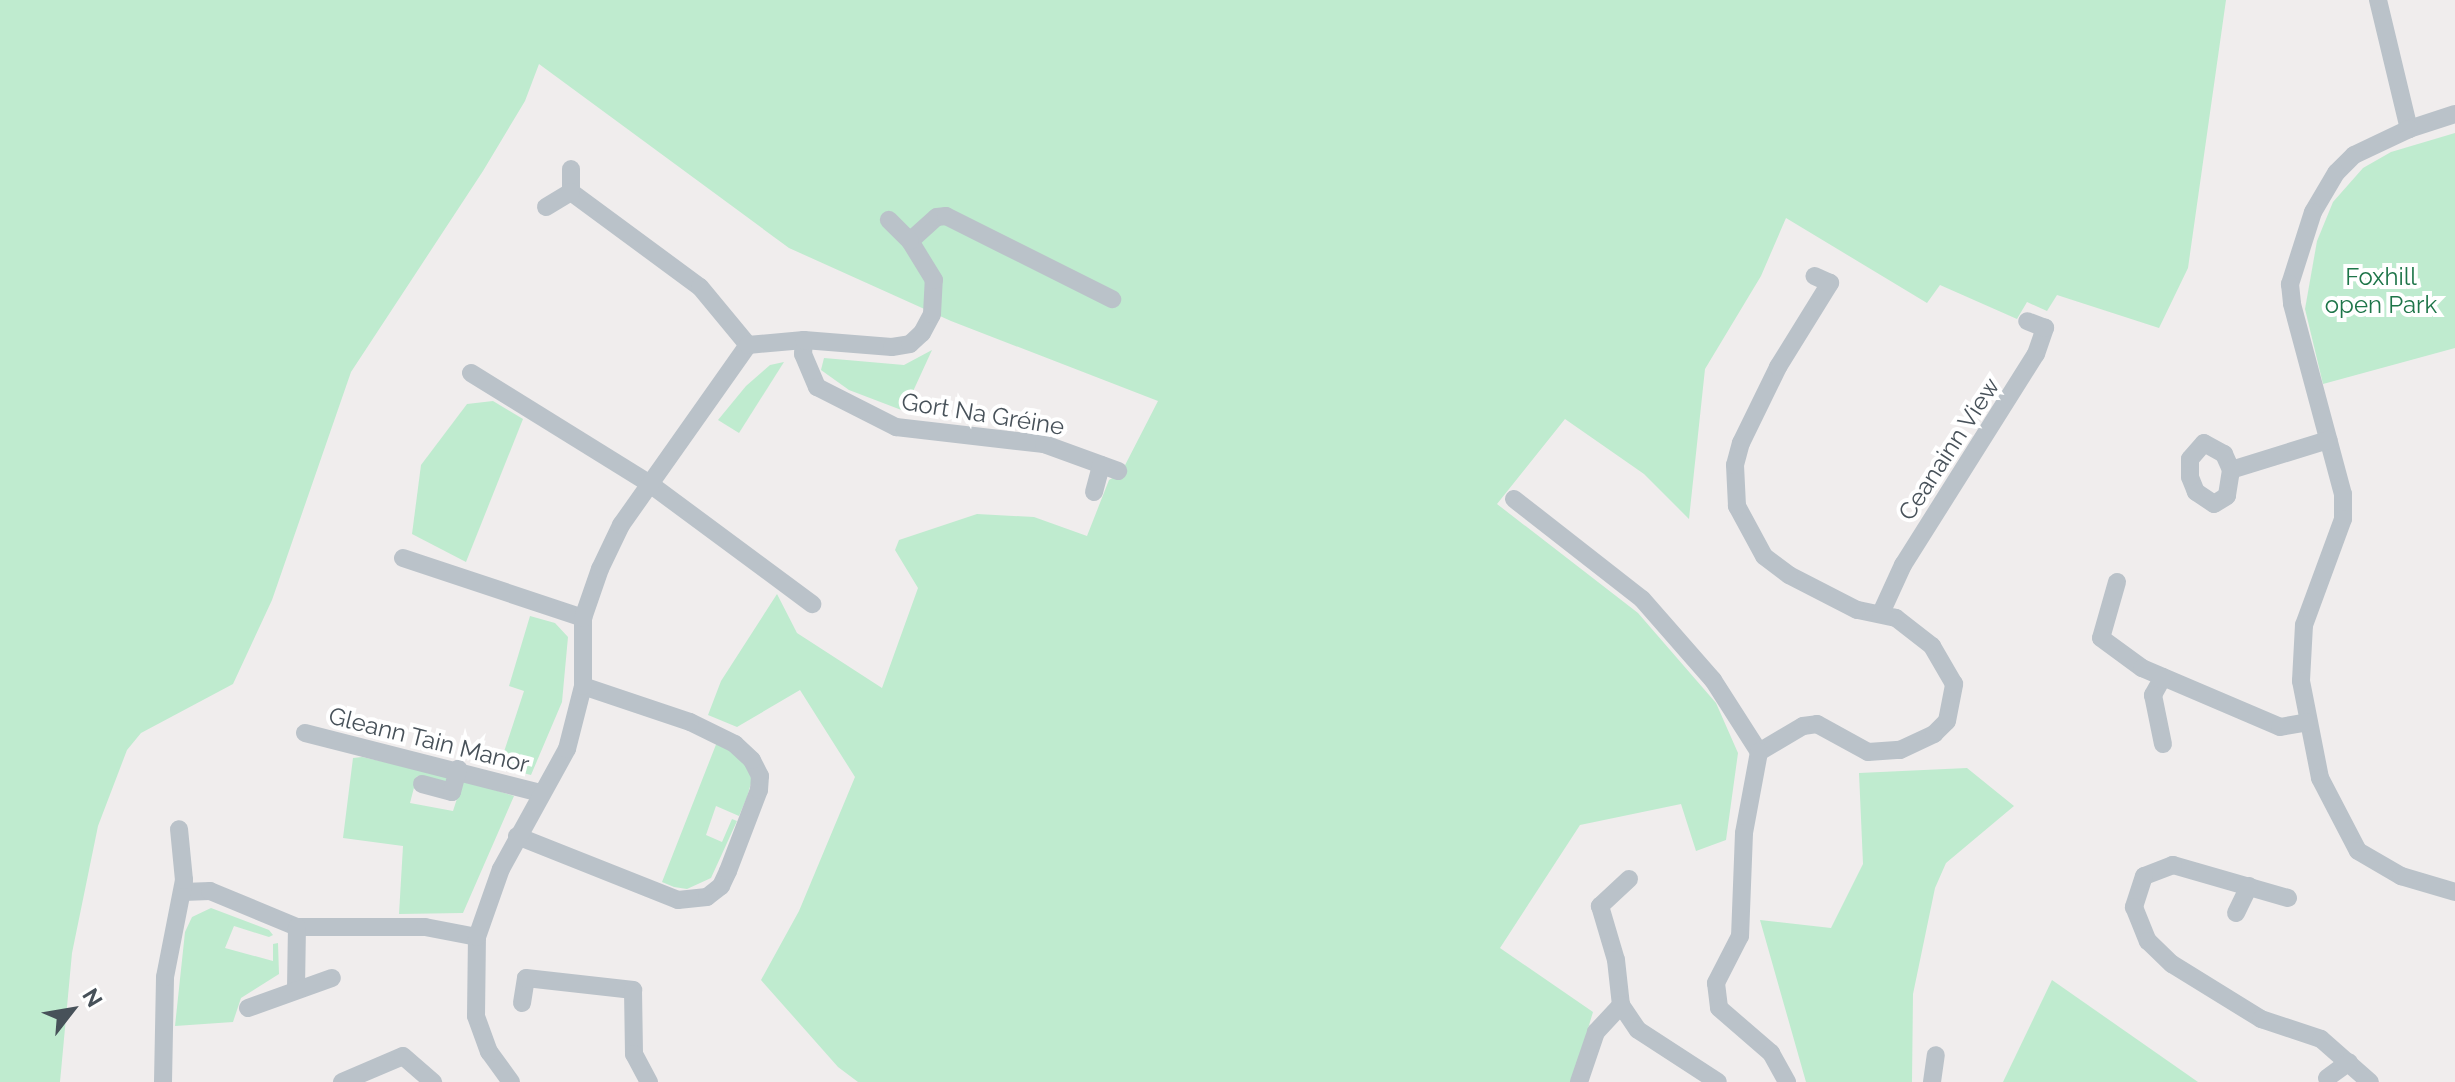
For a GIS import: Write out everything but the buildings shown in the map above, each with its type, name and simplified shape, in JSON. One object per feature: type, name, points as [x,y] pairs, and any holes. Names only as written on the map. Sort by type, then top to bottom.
[{"type":"street","points":[[2378,0],[2409,129]]},
{"type":"street","points":[[2455,114],[2409,129],[2354,155],[2336,173],[2313,212],[2296,260],[2292,304],[2343,494],[2343,519],[2304,625],[2300,656],[2307,722],[2329,803],[2358,851],[2401,876],[2455,892]]},
{"type":"street","points":[[571,169],[571,192]]},
{"type":"street","points":[[546,207],[571,192]]},
{"type":"street","points":[[571,192],[700,287],[748,345]]},
{"type":"street","points":[[910,241],[937,217],[946,216],[1112,299]]},
{"type":"street","points":[[650,484],[748,345],[804,340],[892,347],[910,344],[922,333],[932,314],[934,280],[910,241],[889,220]]},
{"type":"street","points":[[1759,752],[1803,726],[1817,724],[1868,752],[1900,750],[1947,721],[1954,684],[1945,663],[1913,629],[1881,613],[1857,610],[1789,575],[1764,556],[1737,506],[1735,465],[1741,443],[1778,367],[1830,283],[1814,276]]},
{"type":"street","name":"Ceanainn View","points":[[1881,613],[1903,565],[2036,354],[2045,328],[2027,321]]},
{"type":"street","name":"Gort Na Gréine","points":[[804,340],[803,354],[817,387],[896,427],[1044,444],[1110,468],[1094,492]]},
{"type":"street","points":[[471,373],[650,484],[812,604]]},
{"type":"street","points":[[2231,470],[2328,440]]},
{"type":"street","name":"Gleann Tain Manor","points":[[511,1082],[489,1052],[476,1016],[477,937],[517,836],[567,749],[583,686],[583,618],[621,525],[650,484]]},
{"type":"street","points":[[1514,499],[1642,599],[1713,680],[1759,752],[1744,833],[1740,936],[1716,983],[1719,1008],[1771,1053],[1787,1082]]},
{"type":"street","points":[[403,558],[583,618]]},
{"type":"street","points":[[2117,582],[2101,638],[2163,677],[2280,727],[2307,722]]},
{"type":"street","points":[[2163,677],[2153,695],[2163,744]]},
{"type":"street","points":[[517,836],[678,900],[707,897],[721,886],[728,871],[759,790],[760,776],[752,760],[735,744],[690,722],[583,686]]},
{"type":"street","name":"Gleann Tain Manor","points":[[305,733],[458,769],[541,793]]},
{"type":"street","points":[[422,784],[452,792],[458,769]]},
{"type":"street","points":[[163,1082],[165,977],[183,892],[179,829]]},
{"type":"street","points":[[2288,898],[2173,865],[2156,869],[2136,889],[2137,923],[2158,952],[2207,989],[2261,1019],[2321,1039],[2370,1082]]},
{"type":"street","points":[[1629,879],[1600,906],[1616,960],[1621,1005],[1638,1030],[1718,1082]]},
{"type":"street","points":[[2236,913],[2249,886]]},
{"type":"street","points":[[183,892],[210,891],[297,927],[425,927],[477,937]]},
{"type":"street","points":[[296,989],[297,927]]},
{"type":"street","points":[[248,1008],[332,978]]},
{"type":"street","points":[[522,1003],[526,978],[633,990],[634,1054],[649,1082]]},
{"type":"street","points":[[1579,1082],[1596,1032],[1621,1005]]},
{"type":"street","points":[[1932,1082],[1936,1055]]},
{"type":"street","points":[[342,1082],[403,1056],[433,1082]]},
{"type":"street","points":[[2327,1078],[2349,1062]]},
{"type":"green space","points":[[0,0],[2226,0],[2188,268],[2159,328],[2057,295],[2047,311],[2027,302],[2017,319],[1940,285],[1927,303],[1786,218],[1761,276],[1705,369],[1689,519],[1644,474],[1565,419],[1497,504],[1638,613],[1716,703],[1738,753],[1726,840],[1696,851],[1681,804],[1580,825],[1500,948],[1593,1012],[1572,1082],[858,1082],[838,1067],[761,980],[799,911],[855,777],[800,690],[737,727],[708,715],[721,681],[777,594],[797,633],[882,688],[918,588],[895,550],[899,540],[977,514],[1034,517],[1087,536],[1109,480],[1121,473],[1158,401],[951,321],[789,248],[539,64],[525,101],[483,171],[351,372],[272,600],[233,684],[141,733],[127,750],[98,826],[72,953],[60,1082],[0,1082]]},
{"type":"green space","name":"Foxhill open Park","points":[[2455,133],[2455,348],[2323,384],[2305,309],[2317,241],[2333,202],[2363,168],[2391,152]]},
{"type":"green space","points":[[932,350],[904,411],[849,390],[821,370],[824,358],[904,365]]},
{"type":"green space","points":[[784,362],[739,433],[718,420],[746,386],[770,365]]},
{"type":"green space","points":[[493,401],[523,419],[466,562],[412,534],[421,465],[467,404]]},
{"type":"green space","points":[[530,616],[555,623],[568,637],[562,702],[531,775],[499,767],[524,691],[509,686]]},
{"type":"green space","points":[[717,742],[744,758],[752,780],[747,797],[739,816],[716,806],[706,835],[722,842],[732,819],[737,821],[711,878],[687,889],[674,887],[662,882]]},
{"type":"green space","points":[[362,757],[452,777],[451,784],[417,776],[410,803],[453,811],[463,780],[514,796],[463,913],[399,914],[403,846],[343,838],[353,758]]},
{"type":"green space","points":[[1967,768],[2014,806],[1946,863],[1935,888],[1913,994],[1912,1082],[1806,1082],[1760,920],[1831,928],[1863,864],[1859,773]]},
{"type":"green space","points":[[211,908],[269,930],[273,935],[269,937],[234,926],[225,948],[273,961],[273,944],[278,943],[279,974],[241,998],[233,1022],[175,1026],[185,932],[192,917]]},
{"type":"green space","points":[[2052,980],[2198,1082],[2003,1082]]}]
